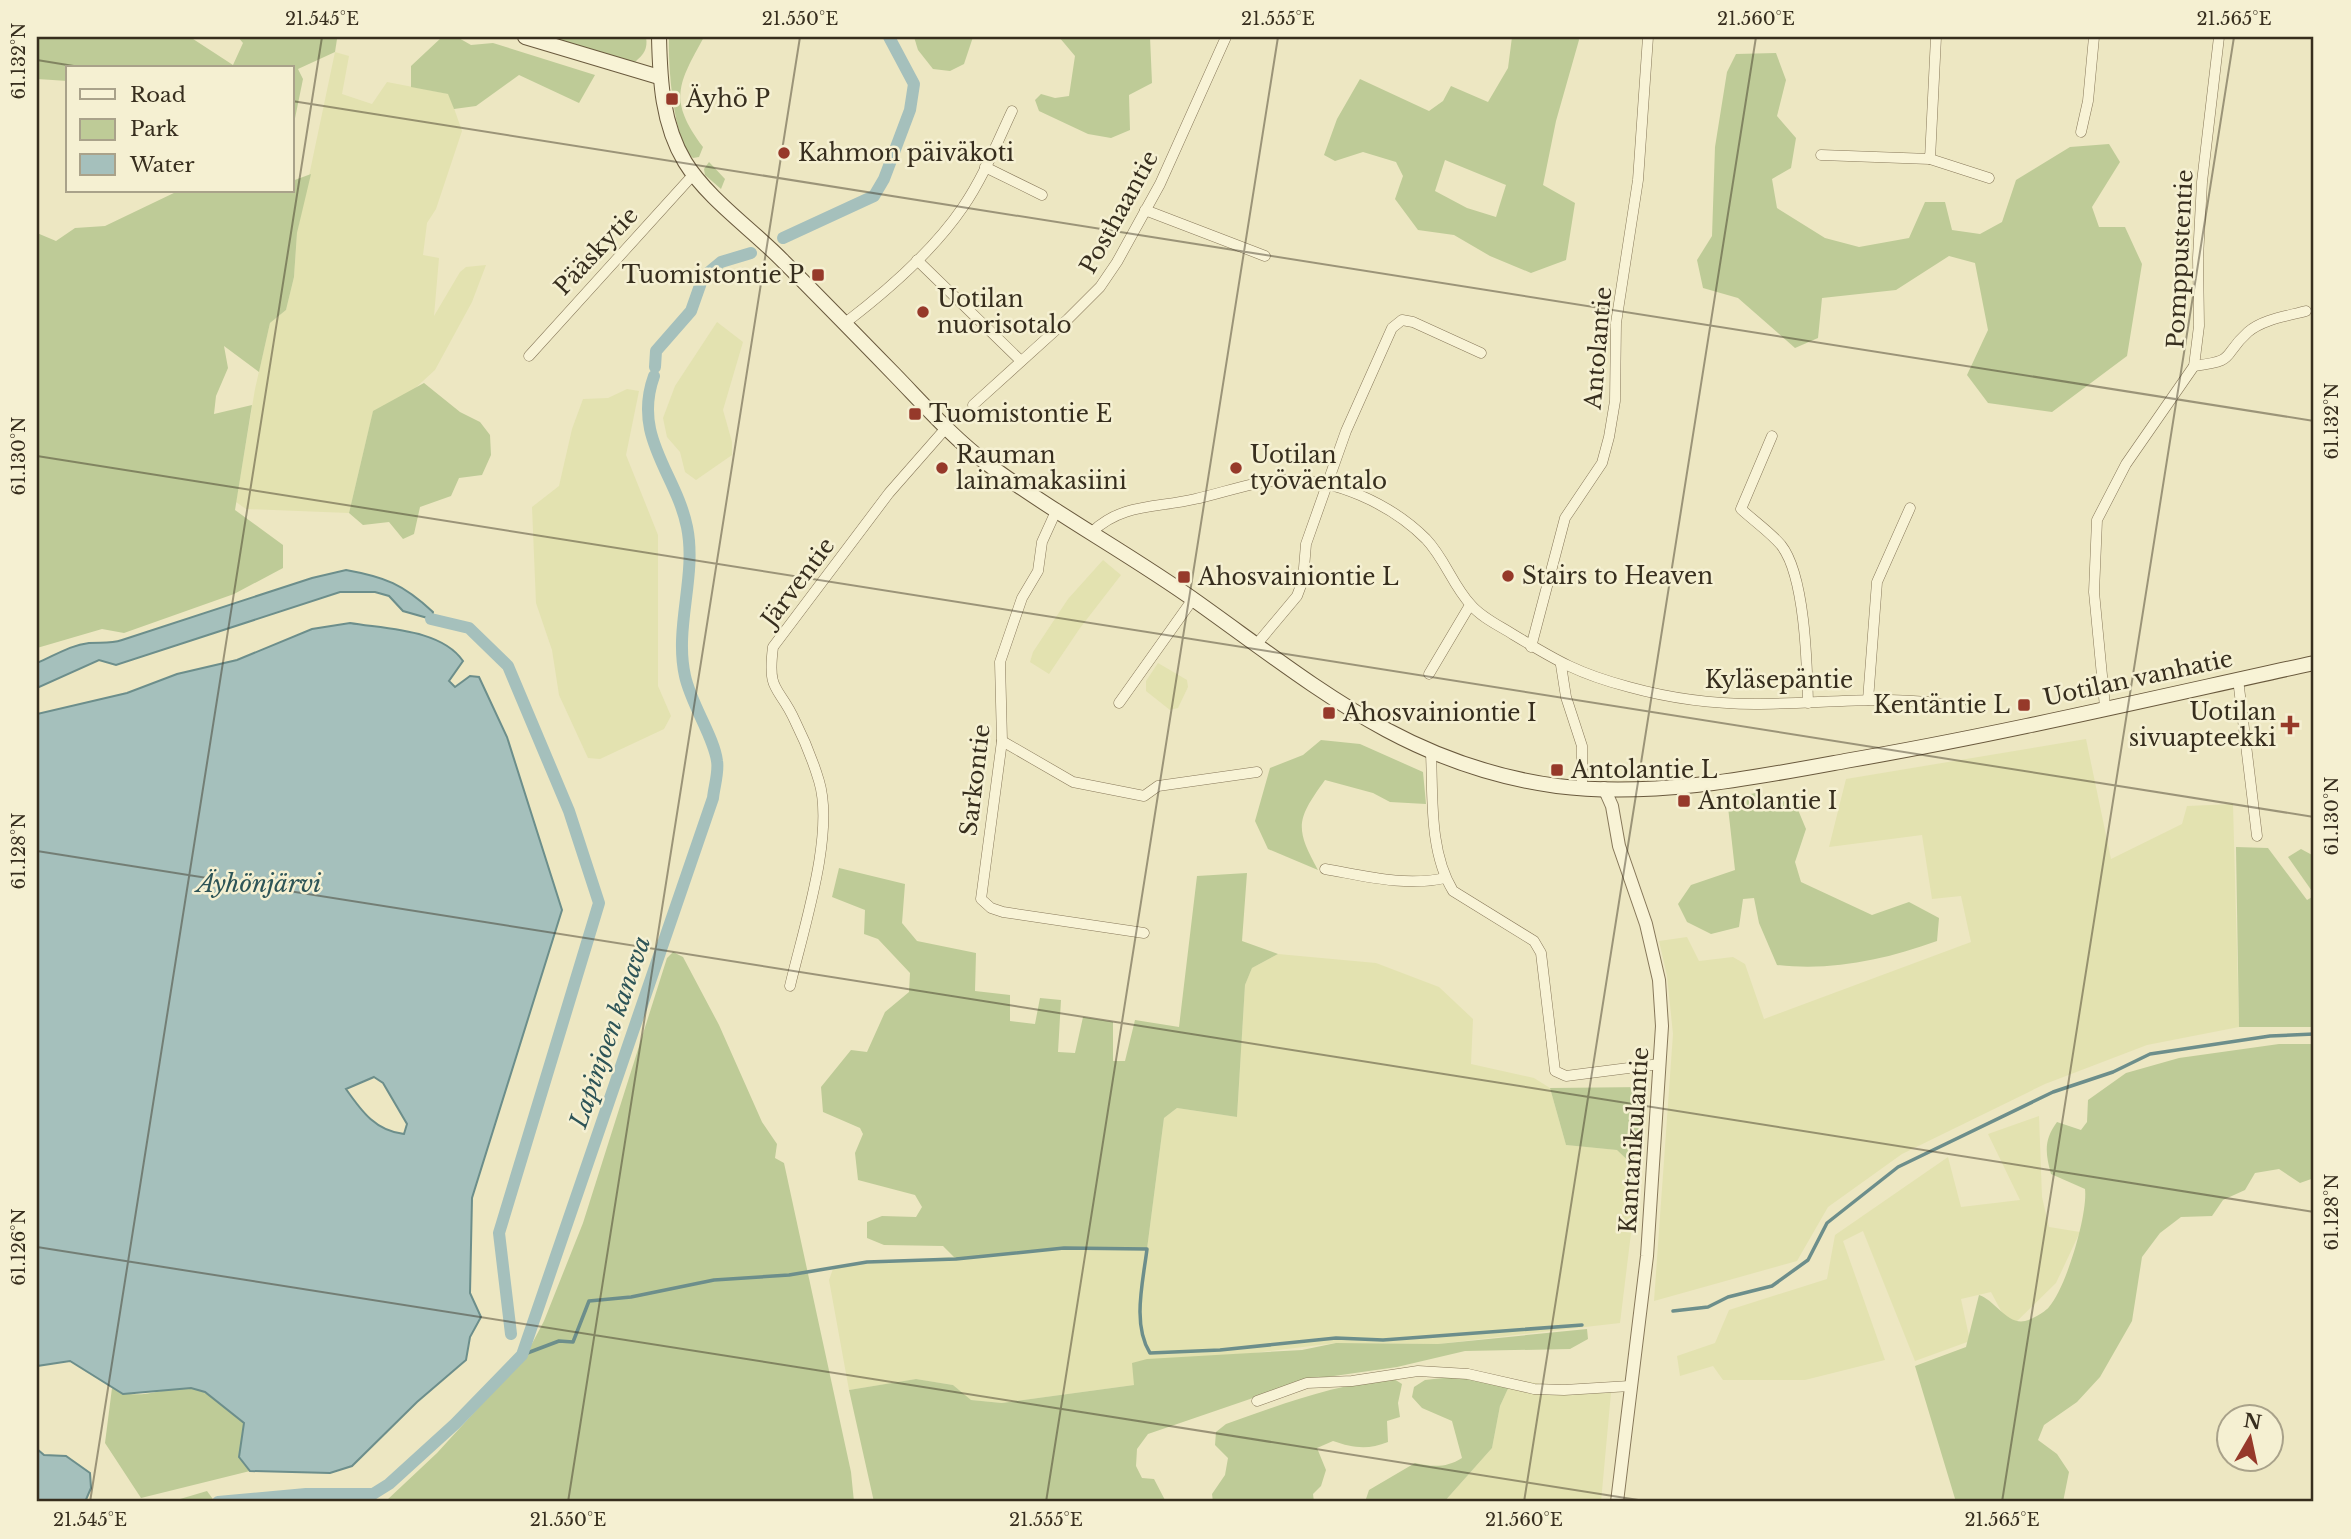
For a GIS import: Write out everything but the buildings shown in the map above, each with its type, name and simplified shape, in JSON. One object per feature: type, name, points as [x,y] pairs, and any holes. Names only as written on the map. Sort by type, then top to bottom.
[{"type":"main road","points":[[524,37],[659,77]]},
{"type":"main road","name":"Uotilan vanhatie","points":[[659,37],[659,77],[672,137],[693,175],[845,323],[946,428],[986,464],[1193,599],[1329,698],[1391,735],[1431,753],[1503,775],[1558,786],[1604,788],[1753,778],[1968,740],[2105,707],[2314,663]]},
{"type":"street","name":"Posthaantie","points":[[973,405],[1100,287],[1145,210],[1175,151],[1226,37]]},
{"type":"street","name":"Antolantie","points":[[1531,647],[1565,518],[1602,463],[1609,437],[1615,401],[1616,323],[1638,180],[1648,37]]},
{"type":"street","points":[[1930,159],[1936,37]]},
{"type":"street","points":[[2081,132],[2088,101],[2094,37]]},
{"type":"street","name":"Pomppustentie","points":[[2105,707],[2094,592],[2097,520],[2126,464],[2194,366],[2200,316],[2198,258],[2202,182],[2219,37]]},
{"type":"street","points":[[845,323],[917,260],[964,205],[1012,111]]},
{"type":"street","points":[[1821,155],[1930,159],[1989,178]]},
{"type":"street","points":[[985,167],[1042,195]]},
{"type":"street","name":"Pääskytie","points":[[529,356],[693,175]]},
{"type":"street","points":[[1145,210],[1265,256]]},
{"type":"street","points":[[917,260],[1021,361]]},
{"type":"street","points":[[2194,366],[2219,362],[2230,357],[2248,332],[2264,323],[2306,311]]},
{"type":"street","points":[[1256,645],[1297,596],[1303,580],[1306,544],[1346,431],[1392,328],[1402,320],[1413,322],[1481,353]]},
{"type":"street","name":"Järventie","points":[[790,986],[825,817],[819,781],[795,719],[777,695],[770,672],[773,647],[880,504],[946,428]]},
{"type":"street","points":[[1772,436],[1741,509],[1781,545],[1793,566],[1807,657],[1808,703]]},
{"type":"street","name":"Kyläsepäntie","points":[[1092,532],[1107,518],[1127,510],[1169,505],[1280,480],[1328,484],[1386,509],[1417,531],[1446,565],[1471,605],[1562,665],[1632,688],[1703,700],[1752,704],[1931,701],[1961,707]]},
{"type":"street","points":[[1868,700],[1877,582],[1910,508]]},
{"type":"street","name":"Sarkontie","points":[[1057,509],[1042,542],[1038,570],[1023,597],[1000,662],[1002,741],[981,899],[991,908],[1003,912],[1144,933]]},
{"type":"street","points":[[1119,703],[1193,599]]},
{"type":"street","points":[[1429,674],[1471,605]]},
{"type":"street","points":[[1562,665],[1566,697],[1582,746],[1582,787]]},
{"type":"street","points":[[2238,679],[2258,836]]},
{"type":"street","points":[[1002,741],[1073,782],[1144,796],[1158,786],[1257,772]]},
{"type":"street","points":[[1431,753],[1432,795],[1445,878],[1453,891],[1534,941],[1541,953],[1555,1071],[1566,1076],[1660,1064]]},
{"type":"street","name":"Kantanikulantie","points":[[1604,788],[1612,806],[1619,846],[1646,924],[1659,981],[1662,1026],[1647,1256],[1618,1502]]},
{"type":"street","points":[[1325,869],[1391,881],[1425,882],[1445,878]]},
{"type":"street","points":[[1257,1401],[1307,1383],[1352,1381],[1418,1371],[1468,1374],[1534,1389],[1630,1386]]},
{"type":"green space","points":[[37,37],[190,37],[233,65],[243,43],[238,37],[337,39],[335,52],[298,69],[303,79],[294,123],[294,66],[66,66],[66,81],[37,79]]},
{"type":"green space","points":[[442,37],[457,37],[471,45],[493,43],[595,75],[579,103],[519,75],[476,106],[454,109],[448,94],[411,87],[411,66]]},
{"type":"green space","points":[[545,37],[646,37],[646,48],[635,62]]},
{"type":"green space","points":[[669,37],[704,37],[688,67],[681,92],[685,117],[703,147],[699,157],[693,158],[686,149],[676,119]]},
{"type":"green space","points":[[914,37],[973,37],[964,64],[950,71],[933,69],[918,50]]},
{"type":"green space","points":[[1059,37],[1150,37],[1152,83],[1129,95],[1130,130],[1111,138],[1088,134],[1039,111],[1035,100],[1041,94],[1055,98],[1069,96],[1075,56]]},
{"type":"green space","points":[[1512,37],[1578,37],[1543,185],[1575,203],[1566,260],[1531,273],[1490,256],[1454,235],[1418,230],[1395,199],[1403,176],[1396,162],[1363,152],[1335,161],[1324,155],[1337,119],[1360,79],[1429,111],[1443,101],[1451,86],[1488,102],[1508,68]],"holes":[[[1445,160],[1506,185],[1496,217],[1467,208],[1435,191]]]},
{"type":"green space","points":[[335,52],[349,56],[342,94],[372,104],[387,82],[449,94],[462,131],[436,209],[427,223],[423,255],[439,258],[434,316],[460,272],[466,267],[486,265],[472,302],[435,370],[411,392],[373,412],[349,513],[246,509],[236,502],[255,389],[270,323],[286,310],[294,277],[297,233]]},
{"type":"green space","points":[[1776,53],[1786,80],[1777,116],[1796,138],[1791,168],[1772,179],[1777,208],[1825,238],[1859,247],[1909,238],[1925,202],[1945,202],[1952,230],[1980,234],[2002,222],[2016,180],[2070,147],[2109,144],[2120,162],[2092,207],[2099,227],[2125,227],[2142,264],[2127,356],[2052,412],[1988,403],[1967,375],[1988,330],[1975,263],[1949,256],[1896,290],[1822,298],[1818,338],[1795,348],[1738,298],[1703,288],[1697,260],[1712,236],[1715,147],[1727,72],[1736,54]]},
{"type":"green space","points":[[709,162],[725,179],[721,189],[705,175],[704,169]]},
{"type":"green space","points":[[311,174],[297,233],[294,277],[286,310],[270,323],[259,372],[224,346],[228,368],[216,396],[214,414],[252,405],[235,510],[283,545],[283,568],[234,594],[124,633],[102,629],[37,648],[37,233],[56,241],[75,228],[105,226],[176,192],[294,192],[294,180]]},
{"type":"green space","points":[[717,322],[743,342],[723,410],[732,442],[732,455],[696,480],[685,472],[680,452],[667,437],[663,418],[675,386]]},
{"type":"green space","points":[[424,383],[460,412],[480,422],[490,435],[491,455],[482,475],[459,478],[451,496],[420,507],[414,534],[403,539],[389,522],[363,525],[349,513],[373,411]]},
{"type":"green space","points":[[627,389],[639,391],[626,455],[658,535],[658,686],[671,716],[664,729],[600,759],[588,758],[559,695],[552,650],[536,603],[532,507],[559,486],[572,429],[583,399],[608,398]]},
{"type":"green space","points":[[1103,560],[1121,575],[1049,674],[1030,662],[1033,652],[1068,599]]},
{"type":"green space","points":[[1158,663],[1187,680],[1188,687],[1178,708],[1170,710],[1146,691],[1146,681]]},
{"type":"green space","points":[[2086,739],[2111,859],[2182,824],[2187,806],[2233,804],[2239,1027],[2147,1045],[2045,1084],[1902,1154],[1828,1207],[1797,1261],[1654,1301],[1673,1034],[1667,976],[1659,941],[1687,937],[1699,961],[1733,957],[1745,964],[1764,1019],[1971,942],[1961,896],[1932,899],[1922,835],[1829,847],[1846,779]]},
{"type":"green space","points":[[1321,740],[1360,744],[1423,772],[1426,804],[1390,802],[1373,793],[1325,780],[1309,804],[1302,824],[1305,843],[1318,870],[1268,849],[1255,821],[1270,768],[1303,755]]},
{"type":"green space","points":[[1756,793],[1796,805],[1806,829],[1795,862],[1801,882],[1872,915],[1909,902],[1939,918],[1937,941],[1878,959],[1838,965],[1777,965],[1759,923],[1754,898],[1743,899],[1739,927],[1711,934],[1687,922],[1678,904],[1691,885],[1735,870],[1727,798]]},
{"type":"green space","points":[[2236,847],[2268,848],[2307,900],[2314,896],[2314,1027],[2239,1027]]},
{"type":"green space","points":[[2301,849],[2314,856],[2314,894],[2288,857]]},
{"type":"green space","points":[[839,868],[905,884],[902,923],[917,941],[976,953],[975,991],[1010,995],[1010,1021],[1035,1024],[1040,998],[1061,1000],[1058,1052],[1075,1053],[1083,1017],[1113,1022],[1113,1061],[1125,1061],[1135,1020],[1179,1027],[1197,876],[1247,873],[1242,941],[1278,954],[1252,968],[1245,985],[1237,1117],[1177,1108],[1164,1118],[1147,1249],[1064,1248],[956,1259],[943,1246],[884,1245],[867,1238],[867,1222],[882,1216],[916,1217],[922,1207],[915,1195],[858,1180],[855,1153],[863,1134],[860,1128],[823,1112],[821,1087],[851,1050],[867,1052],[885,1012],[909,992],[910,973],[878,939],[864,934],[865,910],[832,897]]},
{"type":"green space","points":[[673,952],[683,957],[719,1025],[762,1122],[777,1144],[775,1158],[784,1163],[851,1472],[854,1502],[380,1502],[387,1500],[437,1453],[525,1357],[544,1321],[583,1223],[667,958]]},
{"type":"green space","points":[[1278,954],[1376,963],[1439,987],[1473,1019],[1471,1064],[1534,1078],[1550,1088],[1566,1145],[1618,1150],[1633,1165],[1633,1217],[1620,1323],[1438,1344],[1336,1343],[1229,1356],[1134,1385],[1002,1403],[970,1400],[953,1385],[916,1379],[849,1390],[829,1280],[834,1266],[1064,1248],[1147,1249],[1164,1118],[1177,1108],[1237,1117],[1245,985],[1252,968]]},
{"type":"green space","points":[[2279,1044],[2314,1044],[2314,1178],[2300,1183],[2279,1169],[2255,1173],[2245,1190],[2223,1200],[2212,1216],[2181,1217],[2160,1233],[2142,1257],[2132,1321],[2100,1377],[2077,1402],[2044,1425],[2038,1440],[2057,1454],[2069,1472],[2063,1502],[1956,1502],[1915,1366],[1966,1347],[1979,1295],[2007,1316],[2019,1321],[2028,1320],[2041,1313],[2056,1298],[2069,1268],[2085,1200],[2085,1189],[2051,1174],[2047,1146],[2057,1122],[2081,1130],[2087,1122],[2088,1100],[2126,1073],[2179,1058]]},
{"type":"green space","points":[[1645,1087],[1633,1165],[1617,1150],[1566,1145],[1550,1088]]},
{"type":"green space","points":[[2039,1116],[2042,1197],[2049,1227],[2080,1232],[2056,1283],[2010,1328],[1991,1292],[1961,1299],[1970,1341],[1915,1361],[1863,1231],[1843,1241],[1885,1360],[1805,1380],[1723,1380],[1713,1366],[1680,1376],[1677,1356],[1715,1343],[1729,1310],[1827,1279],[1835,1235],[1948,1157],[1961,1207],[2020,1200],[1988,1134]]},
{"type":"green space","points":[[1587,1329],[1588,1339],[1570,1349],[1465,1351],[1397,1367],[1327,1377],[1253,1398],[1148,1434],[1137,1449],[1136,1466],[1142,1478],[1154,1479],[1166,1502],[874,1502],[849,1390],[916,1379],[953,1385],[971,1400],[1002,1403],[1134,1385],[1132,1363],[1147,1359],[1302,1350],[1336,1343],[1438,1344]]},
{"type":"green space","points":[[1479,1374],[1511,1382],[1500,1406],[1492,1448],[1444,1502],[1365,1502],[1369,1490],[1415,1463],[1439,1466],[1462,1458],[1452,1421],[1422,1408],[1412,1397],[1414,1387],[1425,1380]]},
{"type":"green space","points":[[1394,1379],[1402,1384],[1398,1403],[1400,1417],[1387,1421],[1388,1442],[1360,1447],[1333,1441],[1317,1448],[1326,1470],[1321,1486],[1313,1494],[1314,1502],[1213,1502],[1212,1494],[1225,1475],[1228,1458],[1215,1445],[1216,1432],[1226,1424],[1330,1390]]},
{"type":"green space","points":[[1525,1381],[1555,1387],[1612,1382],[1601,1502],[1444,1502],[1492,1448],[1500,1406],[1511,1382]]},
{"type":"green space","points":[[112,1388],[132,1394],[184,1388],[208,1394],[245,1423],[239,1457],[250,1471],[141,1498],[105,1443]]},
{"type":"green space","points":[[207,1491],[215,1502],[170,1502]]},
{"type":"water","points":[[346,570],[383,579],[403,588],[433,612],[431,619],[403,611],[389,596],[375,592],[340,592],[116,665],[99,660],[37,688],[37,663],[69,648],[89,643],[118,641],[312,578]]},
{"type":"water","name":"Äyhönjärvi","points":[[350,623],[427,636],[453,650],[463,661],[449,681],[455,687],[470,676],[479,677],[507,737],[562,910],[472,1198],[470,1293],[481,1317],[470,1337],[466,1360],[417,1402],[352,1466],[330,1473],[250,1471],[239,1457],[244,1423],[205,1392],[191,1388],[123,1394],[70,1361],[37,1366],[37,714],[127,693],[177,674],[237,660],[312,629]],"holes":[[[374,1077],[383,1083],[407,1124],[404,1134],[385,1129],[370,1119],[346,1089]]]},
{"type":"water","points":[[37,1449],[44,1455],[66,1456],[90,1473],[91,1488],[85,1502],[37,1502]]},
{"type":"waterway","name":"Lapinjoen kanava","points":[[783,238],[874,196],[884,179],[910,110],[914,84],[889,37]]},
{"type":"waterway","name":"Lapinjoen kanava","points":[[655,367],[656,351],[691,311],[703,277],[721,262],[751,253]]},
{"type":"waterway","name":"Lapinjoen kanava","points":[[218,1502],[306,1494],[373,1494],[389,1484],[455,1424],[522,1355],[713,798],[717,775],[715,752],[692,698],[682,658],[689,545],[682,508],[658,454],[648,418],[654,376]]},
{"type":"waterway","points":[[431,619],[469,628],[508,666],[569,811],[599,903],[499,1233],[511,1334]]},
{"type":"waterway","points":[[1673,1311],[1708,1307],[1728,1297],[1772,1286],[1808,1260],[1827,1223],[1898,1167],[2053,1092],[2113,1072],[2150,1054],[2270,1036],[2314,1034]]},
{"type":"waterway","points":[[522,1355],[559,1341],[573,1342],[589,1301],[631,1297],[714,1280],[789,1275],[867,1262],[956,1259],[1064,1248],[1147,1249],[1140,1316],[1141,1329],[1150,1353],[1220,1350],[1336,1338],[1383,1340],[1582,1325]]},
{"type":"place","name":"Äyhö P","points":[[672,99]]},
{"type":"place","name":"Kahmon päiväkoti","points":[[784,153]]},
{"type":"place","name":"Tuomistontie P","points":[[818,275]]},
{"type":"place","name":"Uotilan nuorisotalo","points":[[923,312]]},
{"type":"place","name":"Tuomistontie E","points":[[915,414]]},
{"type":"place","name":"Rauman lainamakasiini","points":[[942,468]]},
{"type":"place","name":"Uotilan työväentalo","points":[[1236,468]]},
{"type":"place","name":"Stairs to Heaven","points":[[1508,576]]},
{"type":"place","name":"Ahosvainiontie L","points":[[1184,577]]},
{"type":"place","name":"Kentäntie L","points":[[2024,705]]},
{"type":"place","name":"Ahosvainiontie I","points":[[1329,713]]},
{"type":"place","name":"Uotilan sivuapteekki","points":[[2290,725]]},
{"type":"place","name":"Antolantie L","points":[[1557,770]]},
{"type":"place","name":"Antolantie I","points":[[1684,801]]}]
